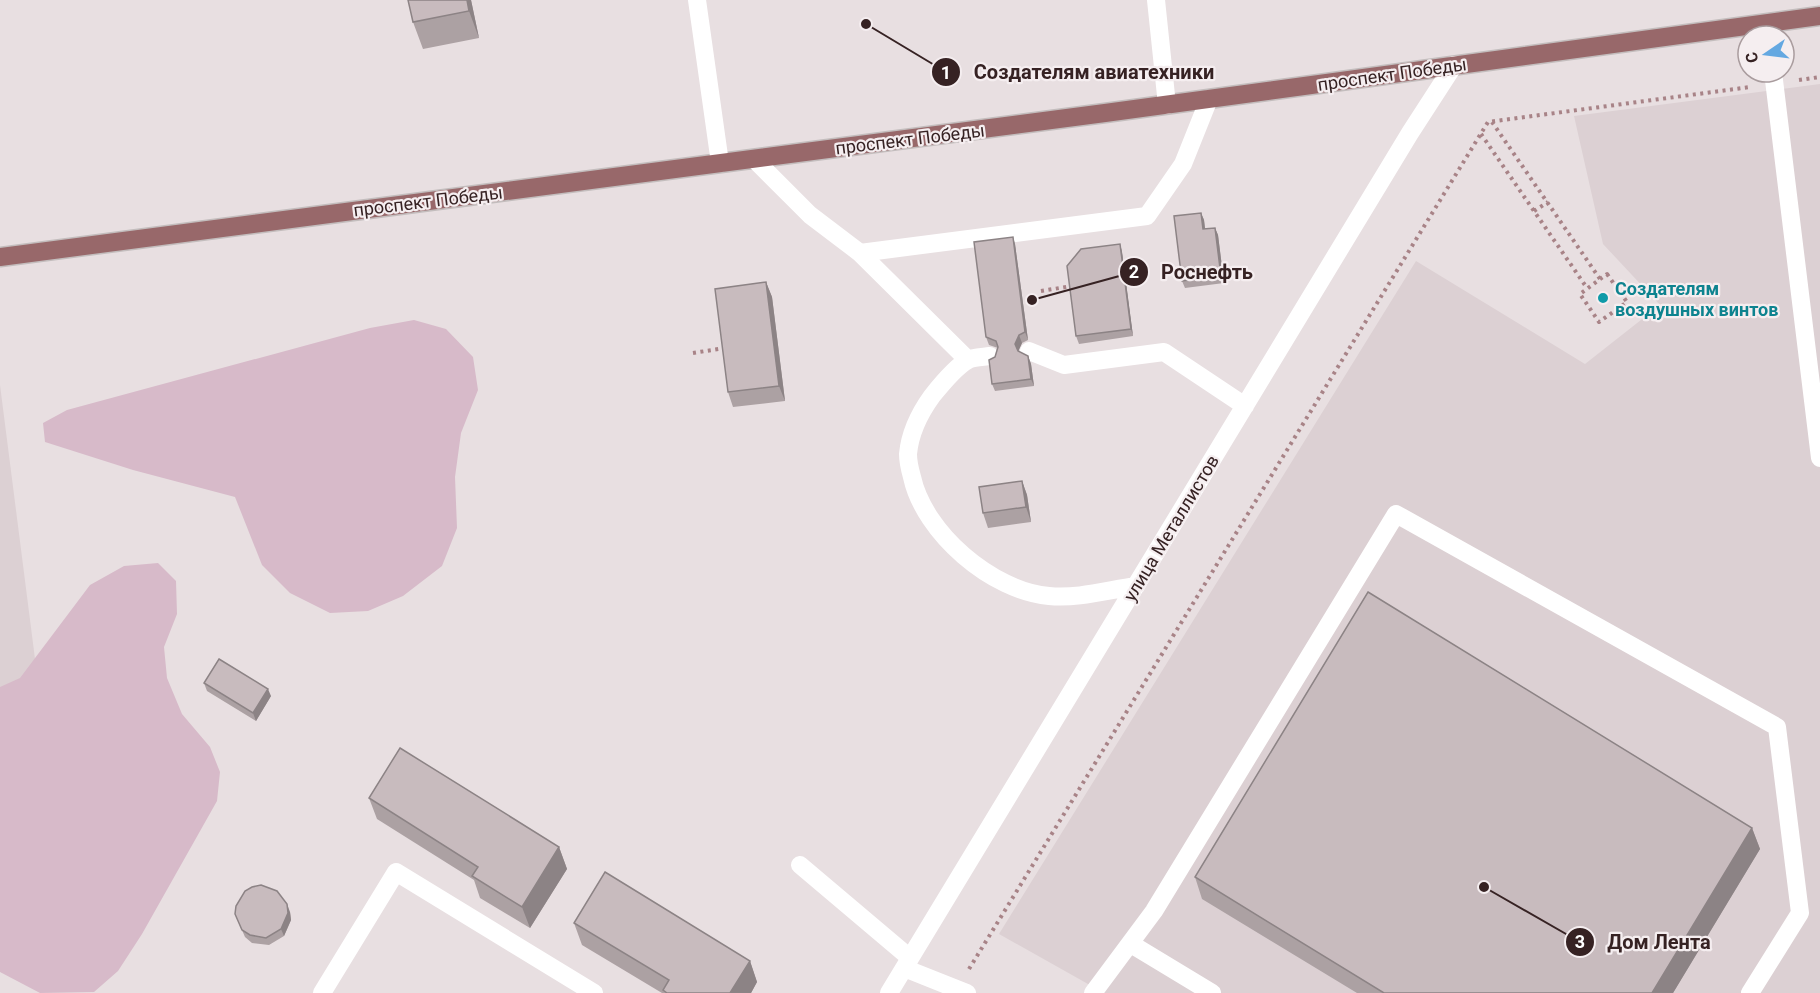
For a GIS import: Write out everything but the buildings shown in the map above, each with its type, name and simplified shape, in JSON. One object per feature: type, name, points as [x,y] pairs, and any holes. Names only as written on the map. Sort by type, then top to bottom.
[{"type":"main road","name":"проспект Победы","points":[[1787,24],[1820,15]]},
{"type":"main road","name":"проспект Победы","points":[[0,257],[1167,105],[1454,65],[1736,33]]},
{"type":"street","points":[[697,0],[720,163]]},
{"type":"street","points":[[1156,0],[1167,105]]},
{"type":"street","name":"улица Металлистов","points":[[889,993],[1410,133],[1454,65]]},
{"type":"street","points":[[1775,84],[1820,458]]},
{"type":"street","points":[[860,253],[1147,216],[1183,164],[1209,99]]},
{"type":"street","points":[[754,159],[810,215],[860,253],[968,360]]},
{"type":"street","points":[[1029,351],[1064,365],[1164,352],[1245,406]]},
{"type":"street","points":[[990,356],[968,360],[936,391],[922,410],[912,431],[908,457],[914,486],[927,513],[942,536],[965,557],[983,570],[1020,590],[1049,596],[1071,596],[1136,586]]},
{"type":"street","points":[[1093,993],[1154,911],[1396,514],[1777,727],[1800,913],[1750,993]]},
{"type":"street","points":[[800,865],[907,963],[962,991]]},
{"type":"street","points":[[322,993],[396,872],[594,993]]},
{"type":"street","points":[[1131,944],[1212,993]]},
{"type":"path","points":[[1796,78],[1820,77]]},
{"type":"path","points":[[962,991],[1488,122],[1736,84]]},
{"type":"path","points":[[1492,122],[1600,279]]},
{"type":"path","points":[[1481,134],[1587,288]]},
{"type":"path","points":[[1534,211],[1548,202]]},
{"type":"path","points":[[1607,274],[1627,302],[1599,322],[1580,294],[1600,279],[1607,274]]},
{"type":"path","points":[[1041,291],[1072,286]]},
{"type":"path","points":[[693,352],[726,348]]},
{"type":"shaded area","points":[[1820,84],[1820,993],[1104,993],[999,934],[1416,261],[1585,364],[1660,305],[1603,244],[1574,116]]},
{"type":"shaded area","points":[[414,320],[446,329],[473,357],[478,390],[461,433],[455,477],[457,528],[442,566],[403,596],[368,611],[330,613],[290,593],[262,565],[235,497],[133,470],[45,442],[43,423],[67,410],[370,328]]},
{"type":"shaded area","points":[[0,385],[46,745],[0,752]]},
{"type":"shaded area","points":[[158,563],[176,581],[177,614],[164,647],[167,678],[182,714],[210,747],[220,772],[217,801],[142,934],[118,971],[94,992],[40,993],[0,972],[0,687],[20,678],[90,585],[124,566]]},
{"type":"place","name":"Создателям авиатехники","points":[[866,24]]},
{"type":"place","name":"Создателям воздушных винтов","points":[[1603,298]]},
{"type":"place","name":"Роснефть","points":[[1032,300]]},
{"type":"place","name":"Дом Лента","points":[[1484,887]]}]
